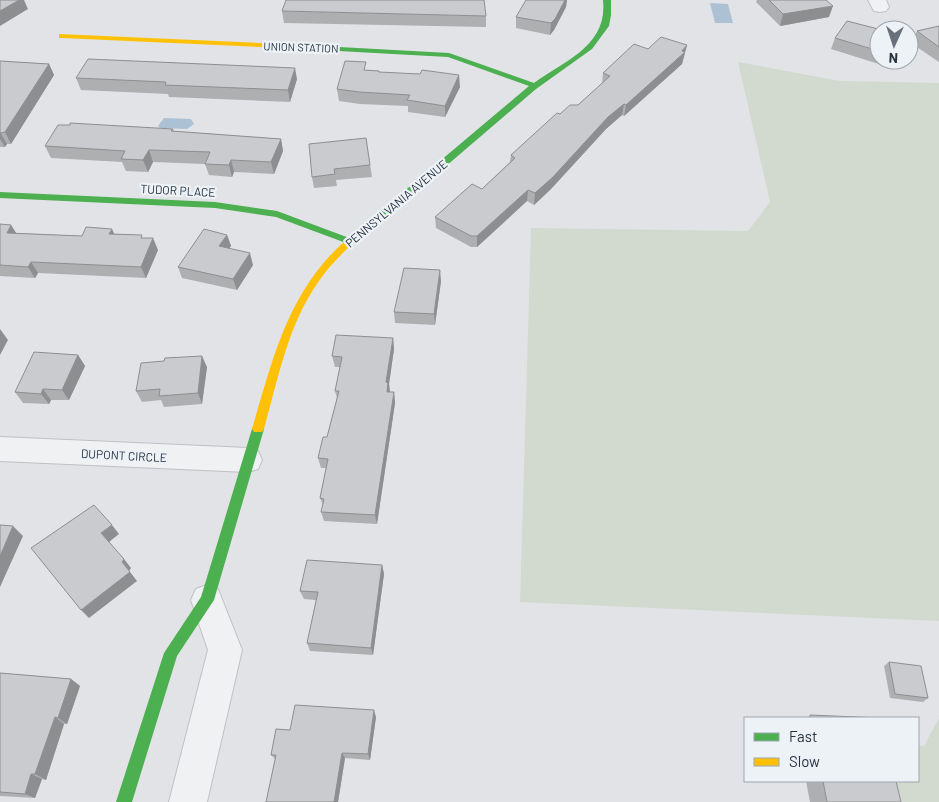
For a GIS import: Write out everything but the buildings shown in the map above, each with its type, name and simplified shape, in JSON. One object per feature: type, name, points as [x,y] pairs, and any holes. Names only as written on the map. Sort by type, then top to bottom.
[{"type":"street","name":"PENNSYLVANIA AVENUE","points":[[124,802],[171,653],[207,600],[289,328],[309,286],[349,241],[413,190],[535,86],[569,63],[595,41],[604,29],[608,15],[607,0]]},
{"type":"street","name":"UNION STATION","points":[[62,36],[420,52],[449,56],[484,66],[535,86]]},
{"type":"street","name":"TUDOR PLACE","points":[[0,195],[215,205],[277,214],[349,241]]},
{"type":"street","name":"DUPONT CIRCLE","points":[[0,449],[248,460]]},
{"type":"street","points":[[188,802],[225,650],[207,600]]},
{"type":"shaded area","points":[[738,62],[840,81],[939,83],[939,621],[520,602],[531,228],[748,231],[770,202]]},
{"type":"shaded area","points":[[939,718],[939,802],[880,802],[875,782],[919,782],[919,746],[924,746]]},
{"type":"water","points":[[710,3],[728,4],[733,23],[715,23]]},
{"type":"water","points":[[164,118],[191,119],[194,124],[187,129],[160,128],[158,126]]},
{"type":"traffic: fast","points":[[373,222],[533,87],[590,47],[605,26],[608,15],[607,0]]},
{"type":"traffic: fast","points":[[284,46],[449,55],[535,86]]},
{"type":"traffic: fast","points":[[0,195],[215,205],[277,214],[349,241]]},
{"type":"traffic: fast","points":[[124,802],[171,653],[207,600],[258,429]]},
{"type":"traffic: slow","points":[[62,36],[284,46]]},
{"type":"traffic: slow","points":[[258,429],[285,339],[300,304],[315,279],[329,261],[373,222]]}]
